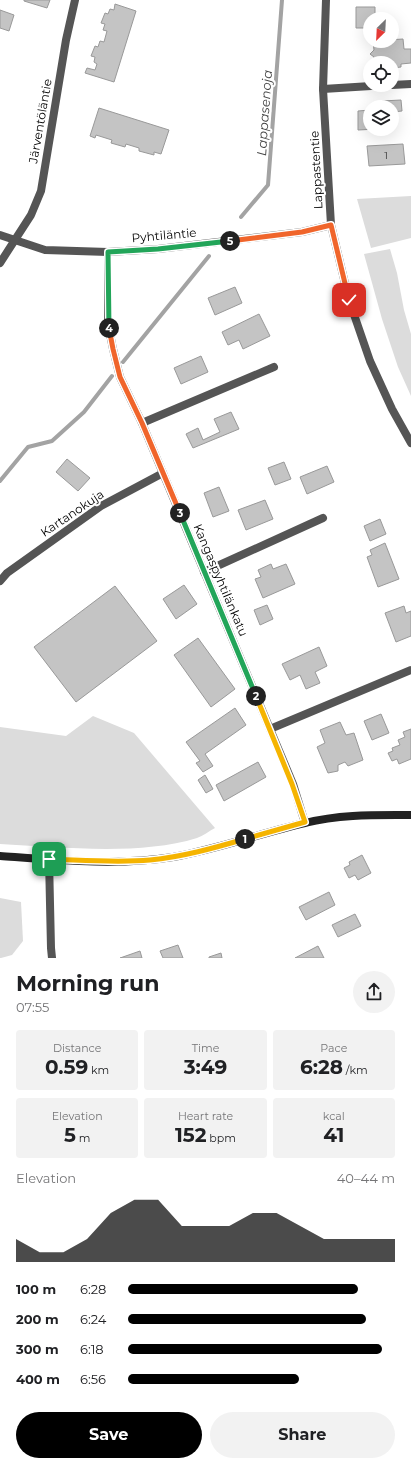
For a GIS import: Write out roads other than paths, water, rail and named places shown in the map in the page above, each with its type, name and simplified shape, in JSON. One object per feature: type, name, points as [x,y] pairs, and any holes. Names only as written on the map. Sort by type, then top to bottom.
[{"type":"street","name":"Järventöläntie","points":[[0,263],[31,214],[40,191],[66,40],[75,0]]},
{"type":"street","name":"Lappastentie","points":[[326,0],[323,89],[331,225],[349,300],[370,361],[392,409],[411,443]]},
{"type":"street","points":[[399,85],[411,84]]},
{"type":"street","points":[[323,89],[363,86]]},
{"type":"street","name":"Pyhtiläntie","points":[[0,235],[45,250],[108,252],[158,249],[302,232],[331,225]]},
{"type":"street","name":"Kangaspyhtilänkatu","points":[[108,252],[108,324],[120,377],[142,423],[270,729],[292,784],[305,822]]},
{"type":"street","points":[[142,423],[274,367]]},
{"type":"street","name":"Kartanokuja","points":[[0,581],[7,573],[101,506],[163,473]]},
{"type":"street","points":[[204,572],[323,518]]},
{"type":"street","points":[[270,729],[411,670]]},
{"type":"street","points":[[0,856],[116,861],[150,860],[168,858],[210,849],[305,822],[350,816],[411,815]]},
{"type":"street","points":[[49,859],[52,958]]},
{"type":"waterway","name":"Lappasenoja","points":[[241,217],[268,185],[282,0]]},
{"type":"waterway","name":"Lappasenoja","points":[[123,362],[209,256]]},
{"type":"waterway","name":"Lappasenoja","points":[[0,481],[28,447],[52,441],[84,412],[112,376]]}]
